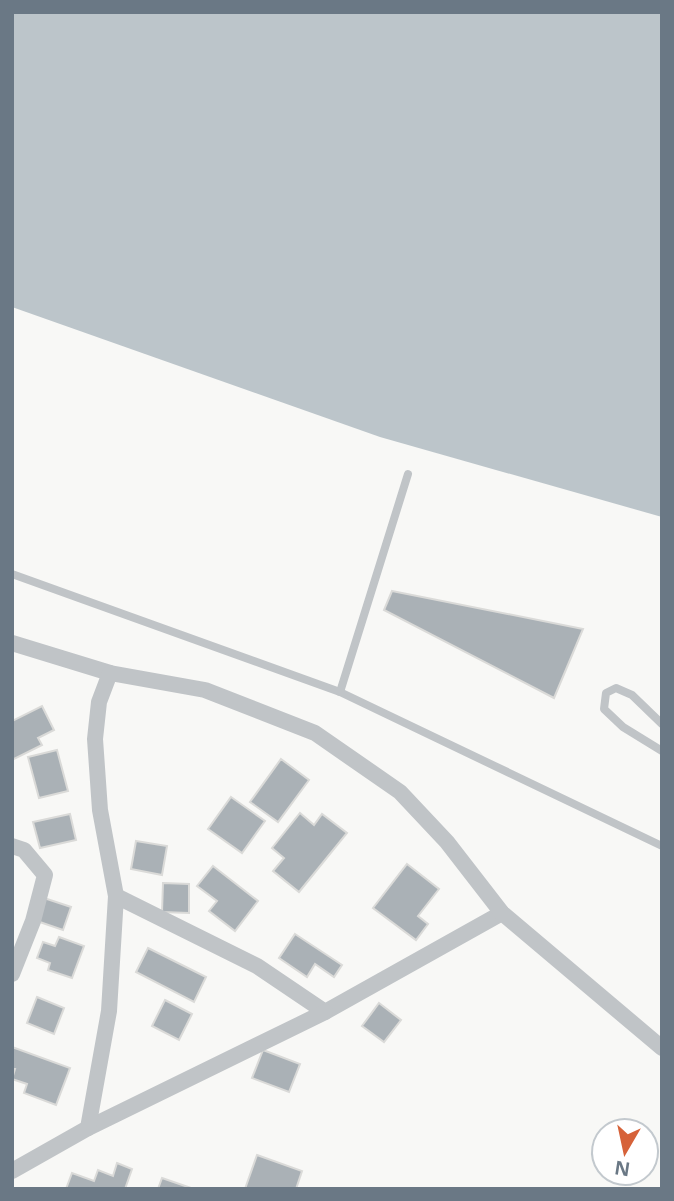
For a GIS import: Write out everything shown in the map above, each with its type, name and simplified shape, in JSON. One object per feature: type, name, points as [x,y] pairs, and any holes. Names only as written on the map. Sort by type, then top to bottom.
[{"type":"street","points":[[12,643],[110,673],[205,690],[315,733],[400,792],[447,842],[502,913],[662,1048]]},
{"type":"street","points":[[88,1128],[109,1011],[116,896],[100,810],[94,739],[99,702],[110,673]]},
{"type":"street","points":[[12,846],[24,850],[45,874],[33,920],[12,974]]},
{"type":"street","points":[[116,896],[257,966],[325,1012]]},
{"type":"street","points":[[12,1171],[88,1128],[325,1012],[502,913]]},
{"type":"lane","points":[[340,692],[408,474]]},
{"type":"lane","points":[[12,574],[340,692],[662,846]]},
{"type":"lane","points":[[662,724],[632,695],[616,688],[606,693],[604,709],[623,727],[662,751]]},
{"type":"shaded area","points":[[12,12],[662,12],[662,517],[380,437],[12,307]]},
{"type":"building","points":[[392,591],[583,629],[554,698],[384,610]]},
{"type":"building","points":[[42,706],[54,730],[38,738],[42,745],[12,760],[12,721]]},
{"type":"building","points":[[57,750],[68,791],[39,798],[28,757]]},
{"type":"building","points":[[281,759],[309,780],[278,822],[250,802]]},
{"type":"building","points":[[231,797],[265,821],[242,853],[208,829]]},
{"type":"building","points":[[300,813],[314,825],[322,814],[347,833],[299,892],[273,871],[284,858],[272,848]]},
{"type":"building","points":[[70,814],[76,840],[40,848],[33,822]]},
{"type":"building","points":[[136,841],[167,846],[162,875],[131,869]]},
{"type":"building","points":[[407,864],[439,889],[418,916],[428,924],[416,940],[373,908]]},
{"type":"building","points":[[213,866],[258,901],[235,931],[209,911],[217,901],[197,886]]},
{"type":"building","points":[[163,883],[189,884],[189,913],[162,912]]},
{"type":"building","points":[[41,897],[71,907],[63,930],[34,920]]},
{"type":"building","points":[[295,934],[342,965],[334,977],[315,964],[307,977],[279,958]]},
{"type":"building","points":[[59,937],[84,946],[72,978],[48,970],[50,963],[37,958],[43,942],[55,946]]},
{"type":"building","points":[[148,948],[206,977],[194,1002],[136,972]]},
{"type":"building","points":[[37,997],[64,1008],[54,1034],[27,1023]]},
{"type":"building","points":[[165,1000],[192,1014],[179,1040],[152,1026]]},
{"type":"building","points":[[379,1003],[401,1020],[384,1042],[362,1026]]},
{"type":"building","points":[[12,1047],[70,1068],[56,1105],[24,1093],[27,1084],[12,1079],[15,1069],[12,1069]]},
{"type":"building","points":[[263,1050],[300,1064],[289,1092],[252,1078]]},
{"type":"building","points":[[257,1155],[302,1171],[296,1189],[245,1189]]},
{"type":"building","points":[[117,1163],[132,1169],[125,1189],[66,1189],[72,1173],[94,1181],[98,1170],[113,1176]]},
{"type":"building","points":[[162,1178],[191,1188],[191,1189],[158,1189]]}]
